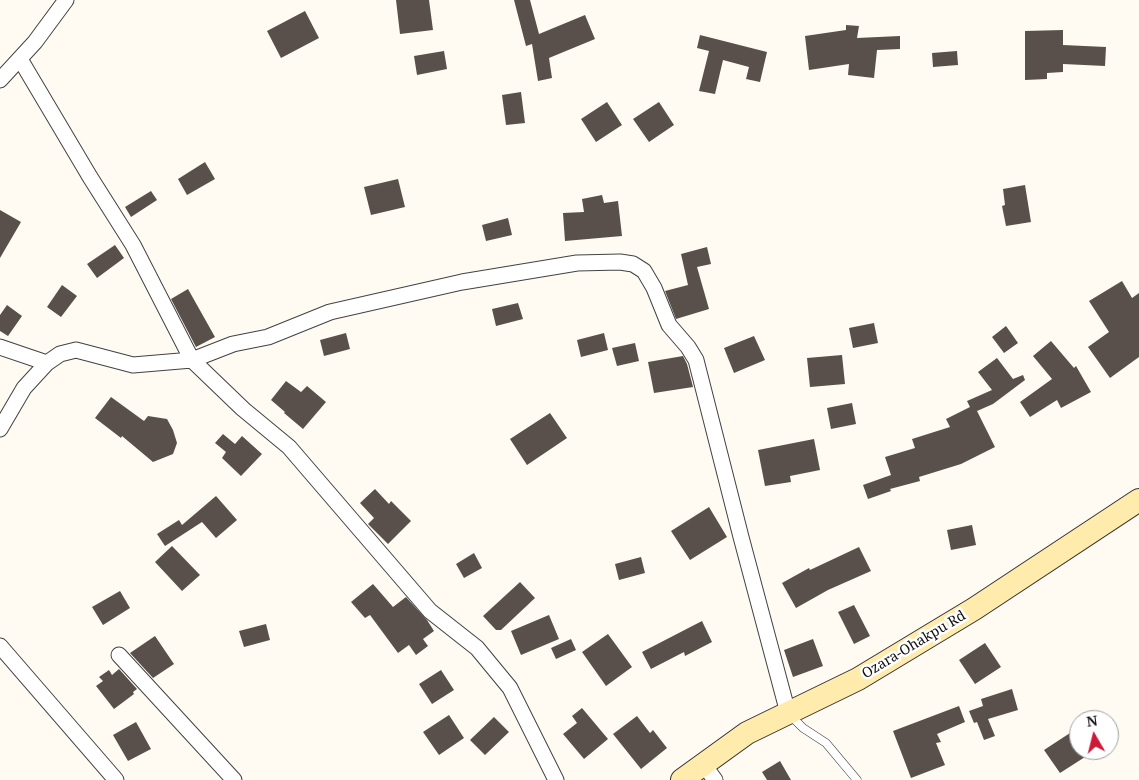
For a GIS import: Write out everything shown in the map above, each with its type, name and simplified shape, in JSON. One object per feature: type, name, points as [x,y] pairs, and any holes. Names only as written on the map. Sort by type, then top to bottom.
[{"type":"main road","name":"Ozara-Ohakpu Rd","points":[[682,780],[709,772],[747,733],[858,678],[974,610],[1139,500]]},
{"type":"street","points":[[0,80],[20,60],[66,0]]},
{"type":"street","points":[[20,60],[90,177],[133,244],[192,360],[243,409],[289,447],[430,611],[477,648],[510,688],[556,780]]},
{"type":"street","points":[[0,429],[24,388],[47,363],[60,354],[76,350],[133,365],[192,360],[233,344],[268,337],[330,312],[462,282],[577,263],[620,262],[633,264],[644,271],[654,288],[669,325],[688,347],[696,360],[788,713]]},
{"type":"street","points":[[0,347],[47,363]]},
{"type":"street","points":[[0,646],[116,780]]},
{"type":"street","points":[[119,655],[234,780]]},
{"type":"lane","points":[[788,713],[803,728],[826,743],[857,780]]},
{"type":"building","points":[[396,0],[429,0],[433,30],[400,34]]},
{"type":"building","points":[[514,0],[530,0],[539,34],[585,15],[595,39],[549,58],[552,78],[538,81],[532,44],[526,46]]},
{"type":"building","points":[[305,11],[319,38],[281,58],[267,31]]},
{"type":"building","points":[[846,25],[859,26],[857,38],[900,36],[900,49],[877,50],[874,78],[848,75],[849,64],[809,70],[805,36],[846,30]]},
{"type":"building","points":[[1063,30],[1063,45],[1106,47],[1105,66],[1063,64],[1063,72],[1047,73],[1047,79],[1025,80],[1025,31]]},
{"type":"building","points":[[700,35],[767,52],[760,82],[746,79],[749,67],[723,60],[715,94],[699,91],[709,51],[697,48]]},
{"type":"building","points":[[444,51],[447,69],[417,75],[414,56]]},
{"type":"building","points":[[957,51],[958,65],[933,67],[932,53]]},
{"type":"building","points":[[521,92],[525,123],[506,125],[502,95]]},
{"type":"building","points":[[607,102],[622,125],[596,142],[581,119]]},
{"type":"building","points":[[659,102],[674,125],[649,142],[633,119]]},
{"type":"building","points":[[205,162],[215,179],[187,195],[178,179]]},
{"type":"building","points":[[398,179],[405,207],[371,215],[364,187]]},
{"type":"building","points":[[1025,185],[1031,222],[1006,226],[1002,206],[1005,205],[1003,189]]},
{"type":"building","points":[[151,191],[157,200],[131,217],[125,207]]},
{"type":"building","points":[[602,195],[604,203],[618,201],[622,236],[565,241],[563,213],[584,212],[582,199]]},
{"type":"building","points":[[0,210],[21,222],[0,258]]},
{"type":"building","points":[[508,218],[512,235],[486,241],[482,225]]},
{"type":"building","points":[[115,245],[124,258],[97,278],[87,264]]},
{"type":"building","points":[[707,247],[711,264],[697,267],[709,309],[676,319],[665,291],[688,285],[681,254]]},
{"type":"building","points":[[1122,281],[1132,298],[1139,293],[1139,357],[1110,378],[1088,347],[1109,332],[1089,301]]},
{"type":"building","points":[[62,285],[77,296],[61,317],[47,307]]},
{"type":"building","points":[[188,289],[215,337],[196,347],[171,299]]},
{"type":"building","points":[[518,303],[523,319],[496,326],[492,309]]},
{"type":"building","points":[[7,305],[22,316],[8,336],[0,331],[0,315]]},
{"type":"building","points":[[874,323],[878,343],[853,348],[849,328]]},
{"type":"building","points":[[1006,326],[1018,343],[1004,353],[992,337]]},
{"type":"building","points":[[346,333],[350,349],[324,356],[320,340]]},
{"type":"building","points":[[604,333],[608,350],[581,357],[577,340]]},
{"type":"building","points":[[754,336],[765,360],[734,373],[724,348]]},
{"type":"building","points":[[1051,341],[1074,368],[1076,366],[1091,392],[1061,408],[1057,400],[1030,417],[1020,402],[1052,379],[1033,356]]},
{"type":"building","points":[[635,343],[639,361],[617,366],[612,348]]},
{"type":"building","points":[[842,355],[845,384],[810,387],[807,358]]},
{"type":"building","points":[[683,356],[693,387],[654,393],[648,362]]},
{"type":"building","points":[[997,358],[1013,379],[1023,375],[1025,380],[993,404],[977,411],[995,447],[961,464],[919,477],[920,481],[890,489],[891,491],[868,499],[863,485],[891,475],[885,457],[915,448],[912,439],[950,427],[946,419],[970,407],[967,401],[992,390],[978,372]]},
{"type":"building","points":[[286,381],[301,392],[307,386],[326,402],[303,429],[271,400]]},
{"type":"building","points":[[111,397],[144,421],[148,416],[167,419],[177,443],[173,454],[153,462],[122,436],[121,438],[95,418]]},
{"type":"building","points":[[852,403],[856,424],[831,429],[827,408]]},
{"type":"building","points":[[550,413],[567,438],[527,465],[510,439]]},
{"type":"building","points":[[223,434],[235,444],[242,436],[262,454],[241,476],[222,458],[226,452],[215,443]]},
{"type":"building","points":[[814,439],[820,470],[790,476],[791,482],[765,486],[758,450]]},
{"type":"building","points":[[375,489],[389,504],[391,501],[411,521],[388,544],[368,524],[374,518],[360,503]]},
{"type":"building","points":[[216,496],[237,520],[216,538],[202,522],[165,546],[157,534],[179,520],[182,525]]},
{"type":"building","points":[[709,507],[727,537],[690,560],[671,531]]},
{"type":"building","points":[[972,525],[976,545],[951,550],[947,530]]},
{"type":"building","points":[[172,546],[200,575],[182,591],[155,562]]},
{"type":"building","points":[[859,547],[871,571],[828,590],[796,608],[782,583],[809,568],[810,570]]},
{"type":"building","points":[[474,553],[482,568],[464,578],[456,564]]},
{"type":"building","points":[[641,557],[645,573],[619,580],[615,564]]},
{"type":"building","points":[[520,582],[535,598],[501,630],[496,630],[483,616]]},
{"type":"building","points":[[373,584],[393,607],[406,597],[427,620],[434,631],[423,639],[428,646],[416,655],[409,645],[398,653],[370,615],[365,618],[351,602]]},
{"type":"building","points":[[120,591],[130,608],[103,625],[92,607]]},
{"type":"building","points":[[854,605],[870,636],[854,644],[838,612]]},
{"type":"building","points":[[549,615],[559,639],[521,655],[511,631]]},
{"type":"building","points":[[702,621],[712,642],[685,656],[684,652],[651,669],[642,652]]},
{"type":"building","points":[[266,624],[270,640],[244,647],[239,631]]},
{"type":"building","points":[[608,634],[632,667],[606,686],[582,652]]},
{"type":"building","points":[[155,636],[174,664],[153,678],[130,653]]},
{"type":"building","points":[[571,639],[576,650],[556,659],[551,648]]},
{"type":"building","points":[[813,639],[823,666],[793,677],[784,650]]},
{"type":"building","points":[[985,643],[1001,667],[975,684],[959,660]]},
{"type":"building","points":[[119,669],[137,689],[133,692],[134,694],[114,709],[96,686],[103,681],[99,677],[109,670],[112,675]]},
{"type":"building","points":[[441,670],[454,690],[432,704],[419,684]]},
{"type":"building","points":[[1012,689],[1018,710],[988,719],[995,736],[984,740],[977,722],[974,723],[969,711],[983,706],[981,699]]},
{"type":"building","points":[[959,706],[965,722],[937,734],[941,742],[936,743],[945,765],[911,778],[893,731]]},
{"type":"building","points":[[582,708],[608,739],[584,759],[563,734],[577,723],[572,716]]},
{"type":"building","points":[[449,715],[464,738],[439,755],[423,732]]},
{"type":"building","points":[[637,716],[650,733],[653,730],[667,748],[641,769],[613,734]]},
{"type":"building","points":[[494,717],[509,732],[485,755],[470,740]]},
{"type":"building","points":[[136,722],[151,749],[128,761],[113,735]]},
{"type":"building","points":[[1069,734],[1069,760],[1080,760],[1060,773],[1044,750]]},
{"type":"building","points":[[780,761],[791,780],[767,780],[762,772]]}]
